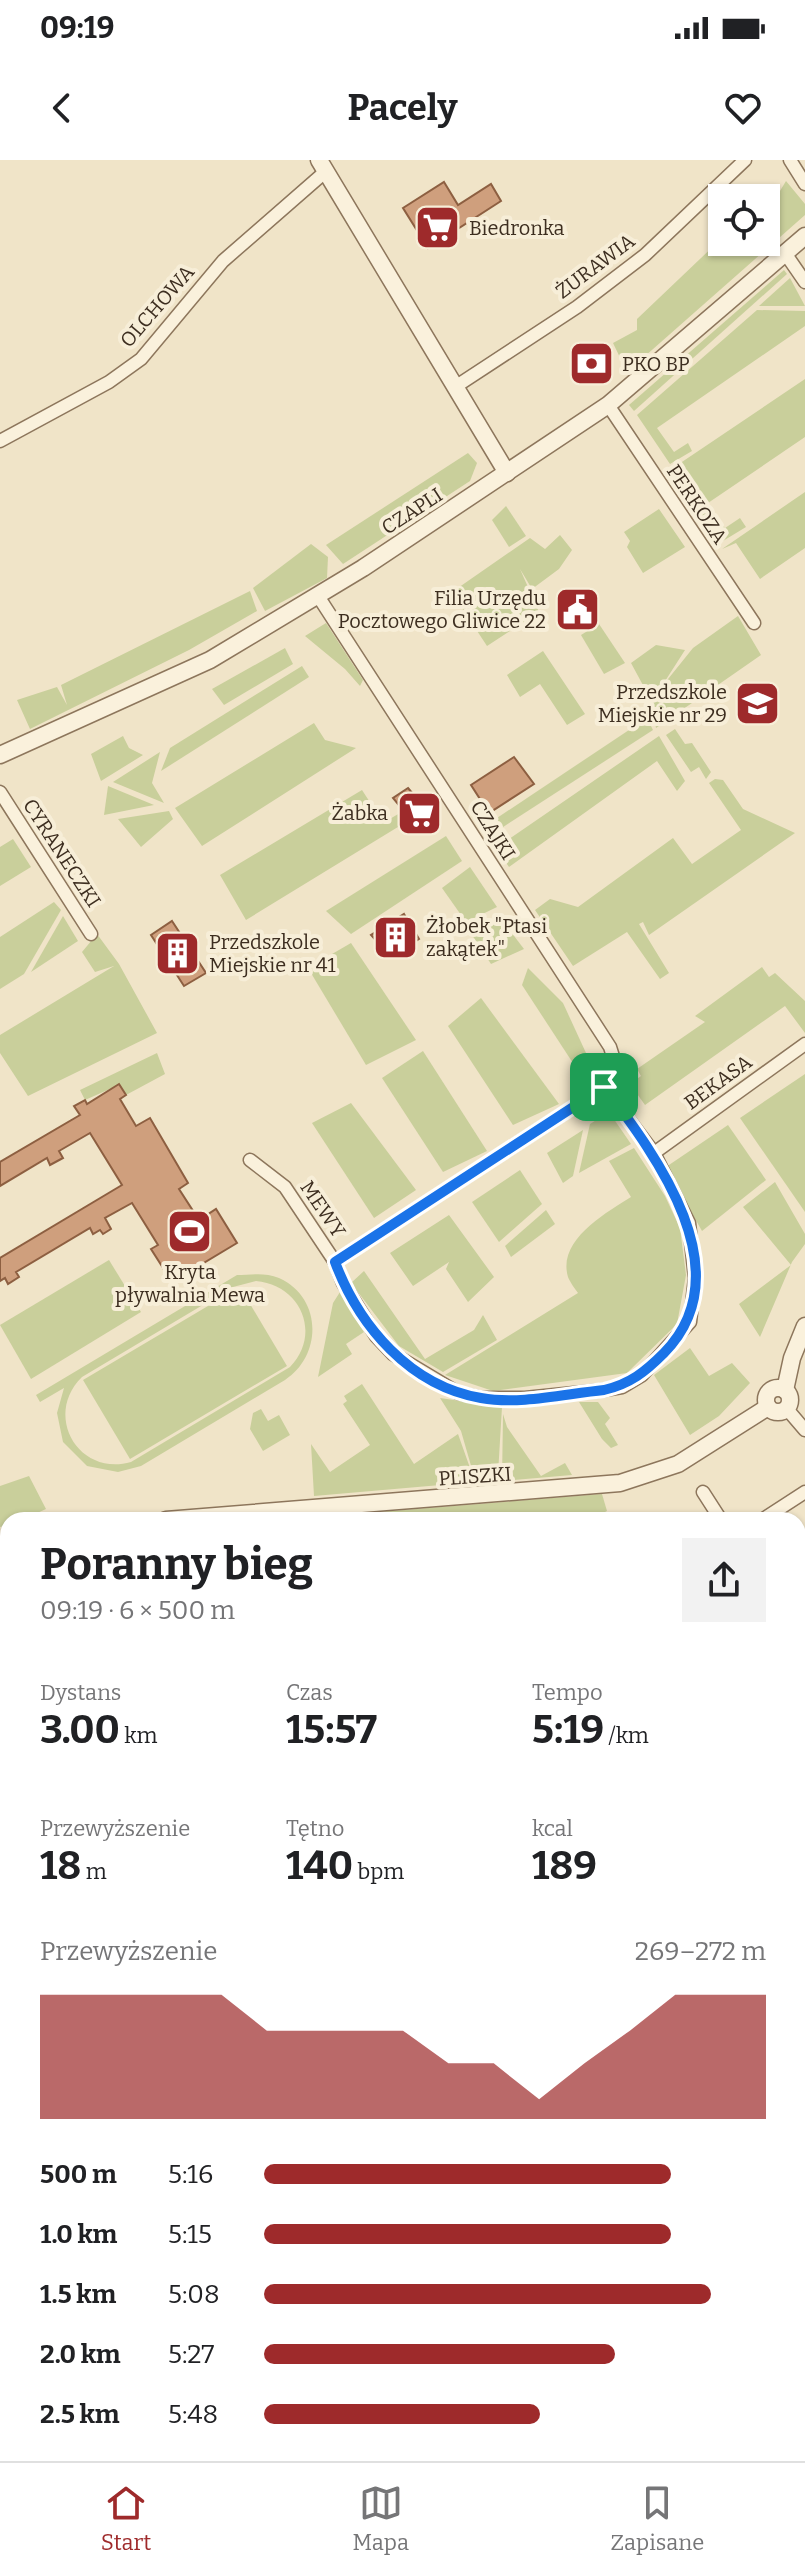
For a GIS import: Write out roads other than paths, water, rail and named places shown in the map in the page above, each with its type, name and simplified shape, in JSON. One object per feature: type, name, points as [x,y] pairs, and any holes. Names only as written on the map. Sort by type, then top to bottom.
[{"type":"street","name":"ŻURAWIA","points":[[455,387],[577,307],[645,255],[745,160]]},
{"type":"street","points":[[790,160],[805,184]]},
{"type":"street","points":[[322,166],[507,473]]},
{"type":"street","name":"OLCHOWA","points":[[0,441],[109,382],[141,359],[223,261],[322,166]]},
{"type":"street","name":"CZAPLI","points":[[0,755],[210,660],[318,596],[608,405],[805,236]]},
{"type":"street","points":[[785,253],[805,282]]},
{"type":"street","name":"PERKOZA","points":[[608,405],[754,623]]},
{"type":"street","name":"CZAJKI","points":[[318,596],[610,1047],[617,1069],[604,1087]]},
{"type":"street","name":"CYRANECZKI","points":[[0,792],[91,934]]},
{"type":"street","name":"BEKASA","points":[[654,1153],[805,1044]]},
{"type":"street","points":[[335,1262],[343,1283],[376,1336],[393,1354],[458,1393],[502,1400],[622,1387],[642,1375],[690,1322],[695,1278],[689,1223],[654,1153],[604,1087]]},
{"type":"street","name":"MEWY","points":[[250,1160],[285,1187],[335,1262],[604,1087]]},
{"type":"street","points":[[787,1409],[790,1399],[785,1390],[792,1358],[805,1326]]},
{"type":"street","name":"PLISZKI","points":[[264,1512],[620,1483],[678,1464],[768,1407],[770,1392],[777,1388],[785,1390]]},
{"type":"street","points":[[768,1407],[777,1413],[787,1409]]},
{"type":"street","points":[[787,1409],[805,1430]]},
{"type":"street","points":[[703,1492],[716,1512]]},
{"type":"street","points":[[774,1512],[805,1492]]},
{"type":"place","name":"Biedronka","points":[[438,228]]},
{"type":"place","name":"PKO BP","points":[[591,364]]},
{"type":"place","name":"Filia Urzędu Pocztowego Gliwice 22","points":[[577,610]]},
{"type":"place","name":"Przedszkole Miejskie nr 29","points":[[758,703]]},
{"type":"place","name":"Żabka","points":[[419,813]]},
{"type":"place","name":"Żłobek \"Ptasi zakątek\"","points":[[395,937]]},
{"type":"place","name":"Przedszkole Miejskie nr 41","points":[[178,954]]},
{"type":"place","name":"Kryta pływalnia Mewa","points":[[190,1232]]}]
